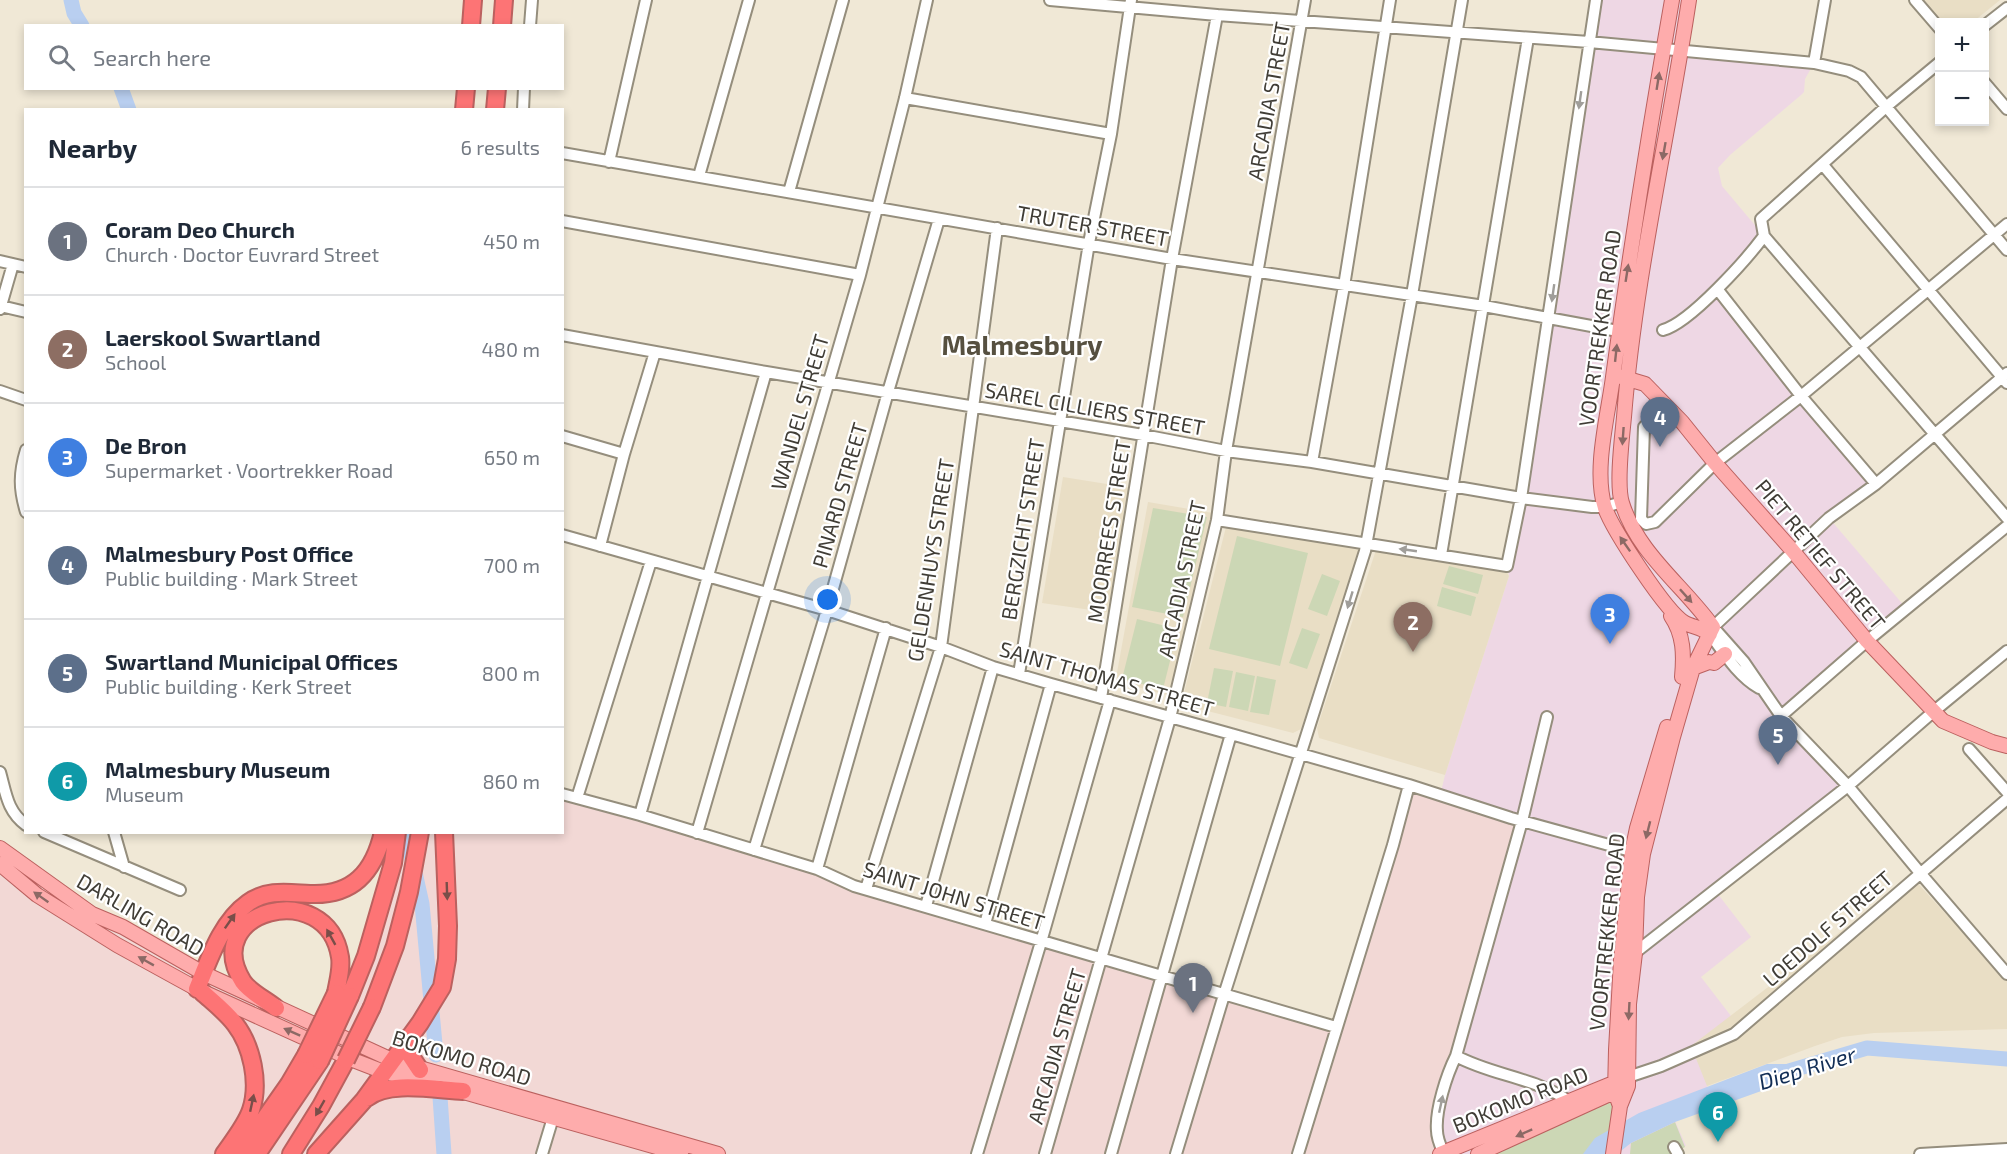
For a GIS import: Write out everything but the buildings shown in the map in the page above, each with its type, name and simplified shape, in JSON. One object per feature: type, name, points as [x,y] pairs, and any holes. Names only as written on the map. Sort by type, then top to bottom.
[{"type":"highway","points":[[471,24],[473,0]]},
{"type":"highway","points":[[502,24],[504,0]]},
{"type":"highway","points":[[464,108],[466,90]]},
{"type":"highway","points":[[495,108],[497,90]]},
{"type":"highway","points":[[224,1154],[251,1110],[254,1078],[251,1058],[237,1026],[199,990],[203,973],[226,926],[249,902],[272,893],[326,894],[342,890],[364,875],[378,852],[382,834]]},
{"type":"highway","points":[[257,1154],[313,1058],[343,995],[366,956],[393,863],[397,834]]},
{"type":"highway","points":[[291,1154],[321,1106],[372,1007],[395,946],[409,892],[420,834]]},
{"type":"highway","points":[[316,1154],[364,1100],[415,1030],[442,987],[447,959],[448,926],[444,834]]},
{"type":"highway","points":[[276,1008],[244,984],[235,965],[235,945],[240,933],[247,923],[270,910],[302,911],[325,926],[334,939],[340,956],[343,995]]},
{"type":"highway","points":[[415,1030],[410,1055],[420,1070]]},
{"type":"highway","points":[[240,1154],[289,1084],[313,1058]]},
{"type":"highway","points":[[364,1100],[375,1092],[402,1088],[463,1091]]},
{"type":"main road","name":"VOORTREKKER ROAD","points":[[1672,0],[1618,331],[1622,502],[1649,552],[1708,627]]},
{"type":"main road","name":"VOORTREKKER ROAD","points":[[1689,0],[1632,336],[1620,376],[1602,463],[1601,488],[1605,507],[1622,541],[1657,592],[1684,622],[1708,627]]},
{"type":"main road","name":"PIET RETIEF STREET","points":[[1620,376],[1645,384],[1666,406],[1792,550],[1866,640],[1943,721],[2007,746]]},
{"type":"main road","points":[[1657,592],[1680,633],[1688,673],[1709,662],[1714,663],[1725,654]]},
{"type":"main road","name":"VOORTREKKER ROAD","points":[[1613,1154],[1635,953],[1637,828],[1688,673],[1708,627]]},
{"type":"main road","name":"DARLING ROAD","points":[[0,848],[92,914],[123,927],[203,973]]},
{"type":"main road","name":"VOORTREKKER ROAD","points":[[1621,1093],[1621,960],[1638,853]]},
{"type":"main road","name":"DARLING ROAD","points":[[0,864],[56,908],[199,990]]},
{"type":"main road","name":"BOKOMO ROAD","points":[[203,973],[388,1066],[463,1091],[718,1154]]},
{"type":"main road","name":"BOKOMO ROAD","points":[[199,990],[343,1056],[420,1070],[681,1154]]},
{"type":"main road","name":"BOKOMO ROAD","points":[[1442,1154],[1570,1102],[1621,1093]]},
{"type":"main road","name":"BOKOMO ROAD","points":[[1478,1154],[1621,1093]]},
{"type":"street","points":[[530,24],[532,0]]},
{"type":"street","points":[[609,162],[646,0]]},
{"type":"street","points":[[699,176],[749,0]]},
{"type":"street","points":[[789,192],[843,0]]},
{"type":"street","name":"WANDEL STREET","points":[[697,833],[860,275],[905,98],[927,0]]},
{"type":"street","points":[[1050,0],[1130,3],[1217,15],[1589,42],[1814,63],[1849,71],[1861,77],[1887,106],[2007,250]]},
{"type":"street","name":"ARCADIA STREET","points":[[1045,1154],[1170,718],[1217,520],[1226,451],[1305,0]]},
{"type":"street","points":[[1312,462],[1344,286],[1390,0]]},
{"type":"street","points":[[1176,1154],[1367,544],[1462,0]]},
{"type":"street","points":[[1217,520],[1508,566],[1549,319],[1596,0]]},
{"type":"street","points":[[1814,63],[1825,0]]},
{"type":"street","points":[[1915,0],[1935,23]]},
{"type":"street","name":"BERGZICHT STREET","points":[[1019,674],[1089,243],[1111,134],[1130,3]]},
{"type":"street","points":[[1989,22],[2007,8]]},
{"type":"street","name":"MOORREES STREET","points":[[977,1154],[1041,942],[1106,699],[1143,435],[1172,258],[1217,15]]},
{"type":"street","points":[[1441,555],[1527,38]]},
{"type":"street","points":[[1935,66],[1761,219],[1764,236],[2007,518]]},
{"type":"street","points":[[1989,88],[2007,109]]},
{"type":"street","points":[[523,108],[525,90]]},
{"type":"street","points":[[905,98],[1111,134]]},
{"type":"street","name":"TRUTER STREET","points":[[564,153],[939,219],[1344,286],[1484,306],[1618,331]]},
{"type":"street","points":[[1708,627],[1828,518],[1876,484],[2005,378],[1823,165]]},
{"type":"street","name":"PINARD STREET","points":[[754,850],[827,610],[939,219]]},
{"type":"street","points":[[564,221],[860,275]]},
{"type":"street","points":[[1666,406],[1644,427],[1641,519],[1646,524],[1655,522],[1715,463],[1801,396],[2007,224]]},
{"type":"street","name":"GELDENHUYS STREET","points":[[866,889],[941,647],[997,228]]},
{"type":"street","points":[[1663,330],[1677,323],[1718,290],[1764,236]]},
{"type":"street","points":[[0,261],[24,267]]},
{"type":"street","points":[[13,264],[1,308],[24,312]]},
{"type":"street","points":[[1718,290],[1801,396],[1876,484]]},
{"type":"street","name":"SAREL CILLIERS STREET","points":[[564,334],[766,372],[1226,451],[1312,462],[1521,498],[1605,507],[1622,502]]},
{"type":"street","points":[[600,546],[624,454],[655,352]]},
{"type":"street","points":[[640,815],[766,372]]},
{"type":"street","points":[[0,391],[24,399]]},
{"type":"street","points":[[564,437],[624,454]]},
{"type":"street","points":[[24,456],[20,469],[20,482],[24,502]]},
{"type":"street","points":[[1781,717],[1866,640],[2007,526]]},
{"type":"street","name":"SAINT THOMAS STREET","points":[[564,536],[886,628],[993,667],[1409,785],[1522,821],[1638,853]]},
{"type":"street","points":[[577,798],[651,561]]},
{"type":"street","points":[[1708,627],[1725,654],[1751,683],[1765,691]]},
{"type":"street","points":[[1708,627],[1744,662],[1781,717],[1848,786],[2007,974]]},
{"type":"street","points":[[817,869],[886,628]]},
{"type":"street","points":[[1621,960],[1635,953],[1848,786],[1933,711],[2004,658]]},
{"type":"street","points":[[926,906],[993,667]]},
{"type":"street","points":[[985,924],[1051,684]]},
{"type":"street","points":[[1442,1154],[1437,1121],[1446,1076],[1456,1056],[1522,821],[1547,717]]},
{"type":"street","points":[[1111,1154],[1231,734]]},
{"type":"street","points":[[1969,749],[2007,792]]},
{"type":"street","points":[[0,772],[15,817],[24,824]]},
{"type":"street","points":[[1298,1154],[1393,845],[1409,785]]},
{"type":"street","name":"SAINT JOHN STREET","points":[[564,795],[640,815],[817,869],[854,886],[1336,1027]]},
{"type":"street","name":"LOEDOLF STREET","points":[[1621,1093],[1661,1066],[1734,1034],[2007,799]]},
{"type":"street","points":[[49,834],[180,890]]},
{"type":"street","points":[[115,834],[124,867]]},
{"type":"street","points":[[1456,1056],[1471,1064],[1542,1085],[1570,1102]]},
{"type":"street","points":[[1446,1076],[1455,1068],[1471,1064]]},
{"type":"street","points":[[542,1154],[554,1113]]},
{"type":"street","points":[[1920,1154],[2007,1149]]},
{"type":"shaded area","points":[[1596,0],[1689,0],[1681,51],[1814,63],[1805,79],[1804,92],[1718,168],[1722,186],[1764,236],[1718,290],[1876,484],[1829,518],[1906,608],[1781,716],[1848,786],[1714,889],[1751,937],[1701,977],[1741,1029],[1707,1086],[1712,1098],[1672,1114],[1686,1146],[1675,1147],[1678,1154],[1444,1154],[1438,1139],[1440,796],[1509,576],[1507,566]]},
{"type":"shaded area","points":[[1919,0],[2000,0],[1978,18],[1936,18]]},
{"type":"shaded area","points":[[1063,477],[1132,488],[1112,613],[1042,603]]},
{"type":"shaded area","points":[[1148,502],[1213,513],[1171,693],[1167,695],[1119,682],[1116,678]]},
{"type":"shaded area","points":[[1239,522],[1360,547],[1301,729],[1293,733],[1188,706],[1183,697],[1226,527]]},
{"type":"shaded area","points":[[1376,550],[1504,567],[1509,576],[1445,775],[1319,738],[1317,728]]},
{"type":"shaded area","points":[[1409,785],[1522,821],[1440,1109],[1444,1154],[0,1154],[0,873],[8,855],[92,914],[331,1032],[350,996],[397,834],[564,834],[564,794],[1336,1027]]},
{"type":"shaded area","points":[[1912,877],[2007,981],[2007,1029],[1874,1033],[1842,1037],[1707,1086],[1691,1046]]},
{"type":"green space","points":[[1153,508],[1207,517],[1183,617],[1132,607]]},
{"type":"green space","points":[[1237,536],[1308,553],[1280,666],[1209,649]]},
{"type":"green space","points":[[1449,566],[1483,575],[1478,594],[1443,584]]},
{"type":"green space","points":[[1322,574],[1340,581],[1327,616],[1308,609]]},
{"type":"green space","points":[[1442,587],[1476,597],[1471,616],[1437,606]]},
{"type":"green space","points":[[1137,619],[1178,629],[1163,689],[1122,679]]},
{"type":"green space","points":[[1302,628],[1320,634],[1307,669],[1289,663]]},
{"type":"green space","points":[[1214,668],[1233,671],[1226,707],[1207,703]]},
{"type":"green space","points":[[1236,672],[1255,676],[1248,711],[1229,707]]},
{"type":"green space","points":[[1257,676],[1276,680],[1269,715],[1250,712]]},
{"type":"green space","points":[[1615,1092],[1613,1154],[1478,1154]]},
{"type":"green space","points":[[1675,1122],[1685,1147],[1672,1154],[1630,1154],[1631,1143]]},
{"type":"water","points":[[1767,1064],[1807,1064],[1789,1081],[1675,1122],[1631,1143],[1617,1154],[1583,1154],[1595,1138],[1639,1113]]},
{"type":"waterway","points":[[71,0],[74,13],[81,24]]},
{"type":"waterway","points":[[122,90],[128,108]]},
{"type":"waterway","points":[[406,834],[422,904],[436,1055]]},
{"type":"waterway","name":"Diep River","points":[[1789,1071],[1867,1048],[2007,1059]]},
{"type":"waterway","points":[[440,1097],[444,1154]]},
{"type":"place","name":"Malmesbury Post Office","points":[[1660,447]]},
{"type":"place","name":"De Bron","points":[[1610,644]]},
{"type":"place","name":"Laerskool Swartland","points":[[1413,652]]},
{"type":"place","name":"Swartland Municipal Offices","points":[[1778,765]]},
{"type":"place","name":"Coram Deo Church","points":[[1193,1013]]},
{"type":"place","name":"Malmesbury Museum","points":[[1718,1142]]},
{"type":"district","name":"Malmesbury","points":[[1022,344]]}]
